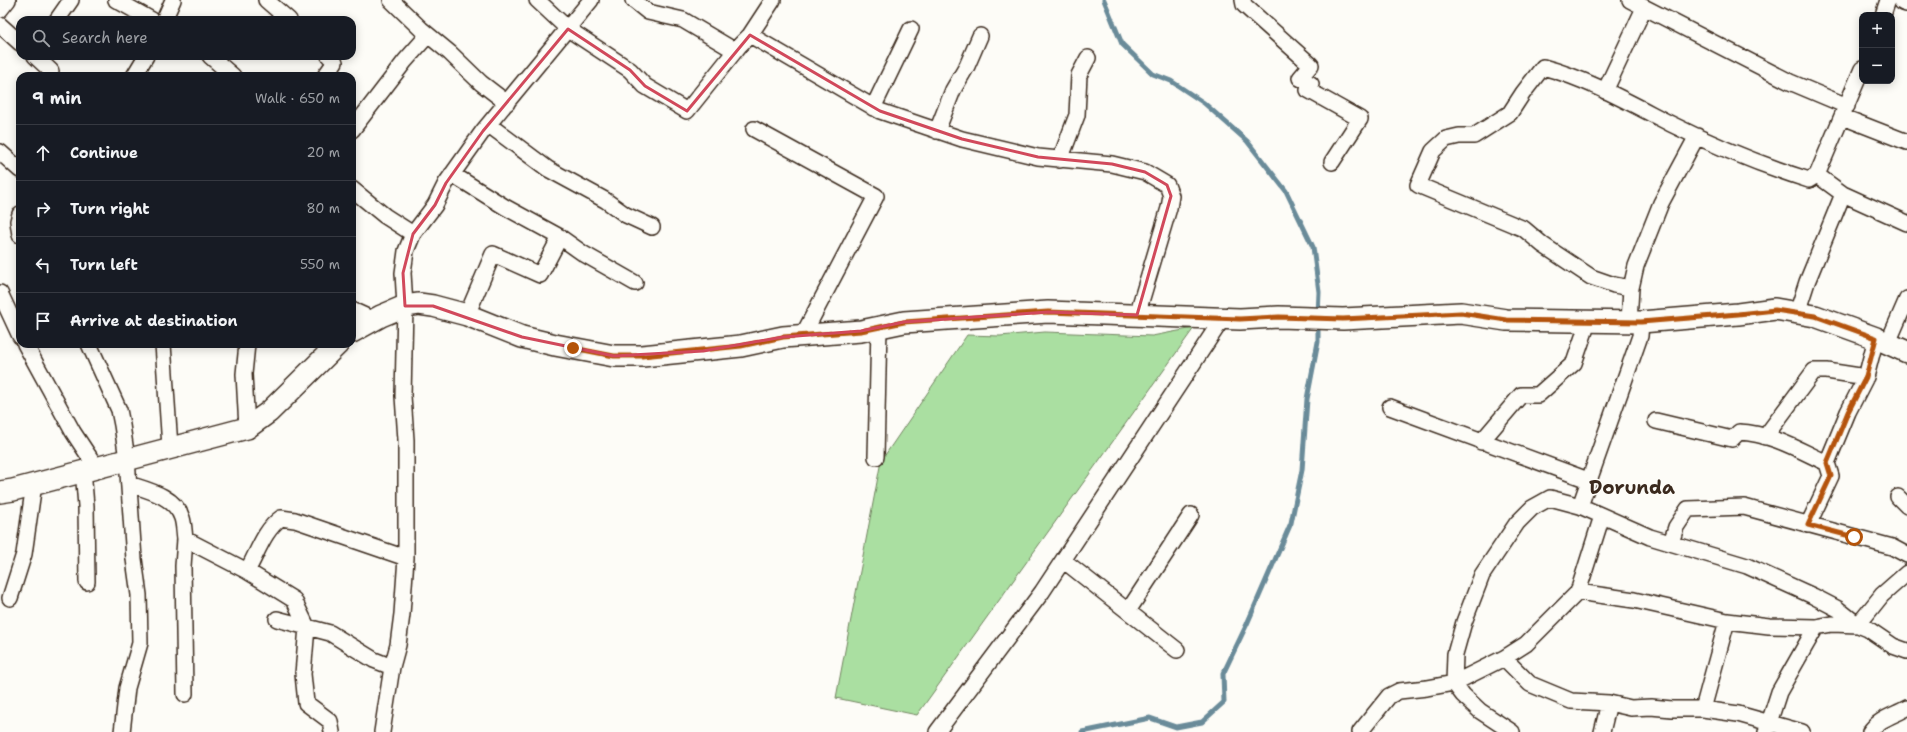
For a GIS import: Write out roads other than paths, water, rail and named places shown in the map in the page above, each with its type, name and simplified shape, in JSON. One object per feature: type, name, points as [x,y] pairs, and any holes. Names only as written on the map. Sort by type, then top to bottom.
[{"type":"street","points":[[0,10],[8,0]]},
{"type":"street","points":[[60,16],[70,0]]},
{"type":"street","points":[[116,0],[145,16]]},
{"type":"street","points":[[166,16],[173,0]]},
{"type":"street","points":[[266,0],[284,16]]},
{"type":"street","points":[[391,0],[481,83],[507,102]]},
{"type":"street","points":[[537,0],[568,29],[630,70],[646,86],[687,111],[739,46],[750,35],[773,0]]},
{"type":"street","points":[[382,732],[392,667],[398,645],[406,558],[406,440],[402,396],[405,306],[403,273],[406,251],[413,234],[435,205],[452,174],[507,102],[591,0]]},
{"type":"street","points":[[633,0],[648,12],[683,20],[712,36],[724,46],[732,49],[739,46]]},
{"type":"street","points":[[1243,0],[1244,5],[1311,64],[1300,78],[1312,84],[1308,90],[1360,119],[1332,162]]},
{"type":"street","points":[[1630,0],[1845,112],[1907,142]]},
{"type":"street","points":[[1884,12],[1888,0]]},
{"type":"street","points":[[1605,91],[1644,8]]},
{"type":"street","points":[[0,25],[16,39]]},
{"type":"street","points":[[873,108],[911,29]]},
{"type":"street","points":[[356,125],[405,61],[428,35]]},
{"type":"street","points":[[750,35],[880,112],[962,139],[1038,157],[1112,164],[1145,172],[1167,185],[1171,196],[1169,208],[1137,315]]},
{"type":"street","points":[[937,131],[953,90],[967,66],[980,36]]},
{"type":"street","points":[[1060,160],[1078,115],[1079,75],[1088,58]]},
{"type":"street","points":[[39,60],[51,71]]},
{"type":"street","points":[[136,72],[144,60]]},
{"type":"street","points":[[215,60],[228,72]]},
{"type":"street","points":[[328,72],[335,62],[333,60]]},
{"type":"street","points":[[1631,288],[1614,285],[1591,278],[1543,245],[1524,229],[1418,185],[1433,151],[1446,139],[1459,136],[1474,136],[1510,113],[1543,67],[1569,74],[1697,136],[1780,171],[1809,180],[1818,175],[1859,77]]},
{"type":"street","points":[[489,125],[548,170],[605,200],[626,215],[652,227]]},
{"type":"street","points":[[754,129],[876,196],[803,335]]},
{"type":"street","points":[[1580,506],[1640,336],[1635,322],[1631,288],[1636,266],[1661,203],[1697,136]]},
{"type":"street","points":[[0,152],[16,166]]},
{"type":"street","points":[[452,174],[505,207],[560,237],[584,254],[635,282]]},
{"type":"street","points":[[1818,175],[1842,194],[1907,223]]},
{"type":"street","points":[[356,192],[385,216],[413,234]]},
{"type":"street","points":[[1797,313],[1807,282],[1842,194]]},
{"type":"street","points":[[468,315],[493,254],[540,275],[560,237]]},
{"type":"street","points":[[0,293],[16,327]]},
{"type":"street","points":[[1808,525],[1831,476],[1827,463],[1848,412],[1866,377],[1881,341],[1907,299]]},
{"type":"street","points":[[356,330],[405,306],[420,304],[468,315],[522,337],[554,346],[614,356],[642,356],[677,354],[741,346],[803,335],[861,331],[904,322],[1048,312],[1240,319],[1279,317],[1343,319],[1461,313],[1506,320],[1635,322],[1775,310],[1815,316],[1907,352]]},
{"type":"street","points":[[356,312],[374,320]]},
{"type":"street","points":[[937,732],[1042,592],[1222,318]]},
{"type":"street","points":[[1481,442],[1521,395],[1538,395],[1574,363],[1588,322]]},
{"type":"street","points":[[876,457],[879,327]]},
{"type":"street","points":[[27,348],[73,432],[90,468],[86,506],[87,582]]},
{"type":"street","points":[[91,348],[119,410],[127,459],[134,559],[139,595],[140,643],[127,688],[122,732]]},
{"type":"street","points":[[163,348],[170,447]]},
{"type":"street","points":[[247,348],[244,374],[247,428]]},
{"type":"street","points":[[0,492],[247,428],[269,412],[334,348]]},
{"type":"street","points":[[1765,437],[1814,371],[1827,371],[1866,377]]},
{"type":"street","points":[[1390,407],[1481,442],[1588,480]]},
{"type":"street","points":[[1656,421],[1732,438],[1739,432],[1755,433],[1827,463]]},
{"type":"street","points":[[10,598],[24,554],[34,484]]},
{"type":"street","points":[[129,484],[164,498],[176,507],[182,517],[185,539],[183,566],[185,694]]},
{"type":"street","points":[[1512,732],[1480,711],[1463,695],[1454,683],[1454,654],[1473,596],[1482,575],[1517,523],[1532,508],[1550,498],[1580,506],[1650,537],[1754,569],[1820,599],[1838,609],[1858,625],[1868,629],[1893,646],[1907,651]]},
{"type":"street","points":[[1671,543],[1676,527],[1688,509],[1744,507],[1892,547],[1907,555]]},
{"type":"street","points":[[1128,611],[1191,515]]},
{"type":"street","points":[[1360,732],[1376,710],[1389,696],[1398,691],[1454,683],[1504,658],[1526,644],[1578,592],[1602,516]]},
{"type":"street","points":[[247,572],[269,530],[274,523],[281,518],[295,520],[406,558]]},
{"type":"street","points":[[185,539],[247,572],[294,600],[307,627],[303,674],[306,703],[330,721],[332,732]]},
{"type":"street","points":[[1063,560],[1177,650]]},
{"type":"street","points":[[1858,625],[1882,595],[1907,572]]},
{"type":"street","points":[[1578,592],[1634,600],[1727,621],[1769,626],[1816,627],[1832,624],[1858,625]]},
{"type":"street","points":[[277,619],[330,633],[374,660],[392,667]]},
{"type":"street","points":[[1703,709],[1727,621]]},
{"type":"street","points":[[1768,727],[1779,692],[1816,627]]},
{"type":"street","points":[[1504,658],[1530,684],[1571,701],[1609,703],[1631,708],[1703,709],[1738,714],[1768,727],[1802,732]]},
{"type":"street","points":[[1602,732],[1609,703]]},
{"type":"street","points":[[1870,732],[1873,727],[1882,721],[1907,708]]},
{"type":"waterway","points":[[1104,0],[1122,44],[1153,74],[1171,81],[1204,103],[1247,141],[1286,191],[1313,247],[1319,292],[1318,315]]},
{"type":"waterway","points":[[1082,732],[1150,718],[1176,727],[1202,722],[1224,702],[1223,674],[1247,624],[1291,523],[1302,470],[1307,399],[1318,342],[1318,323]]},
{"type":"district","name":"Dorunda","points":[[1632,487]]}]
